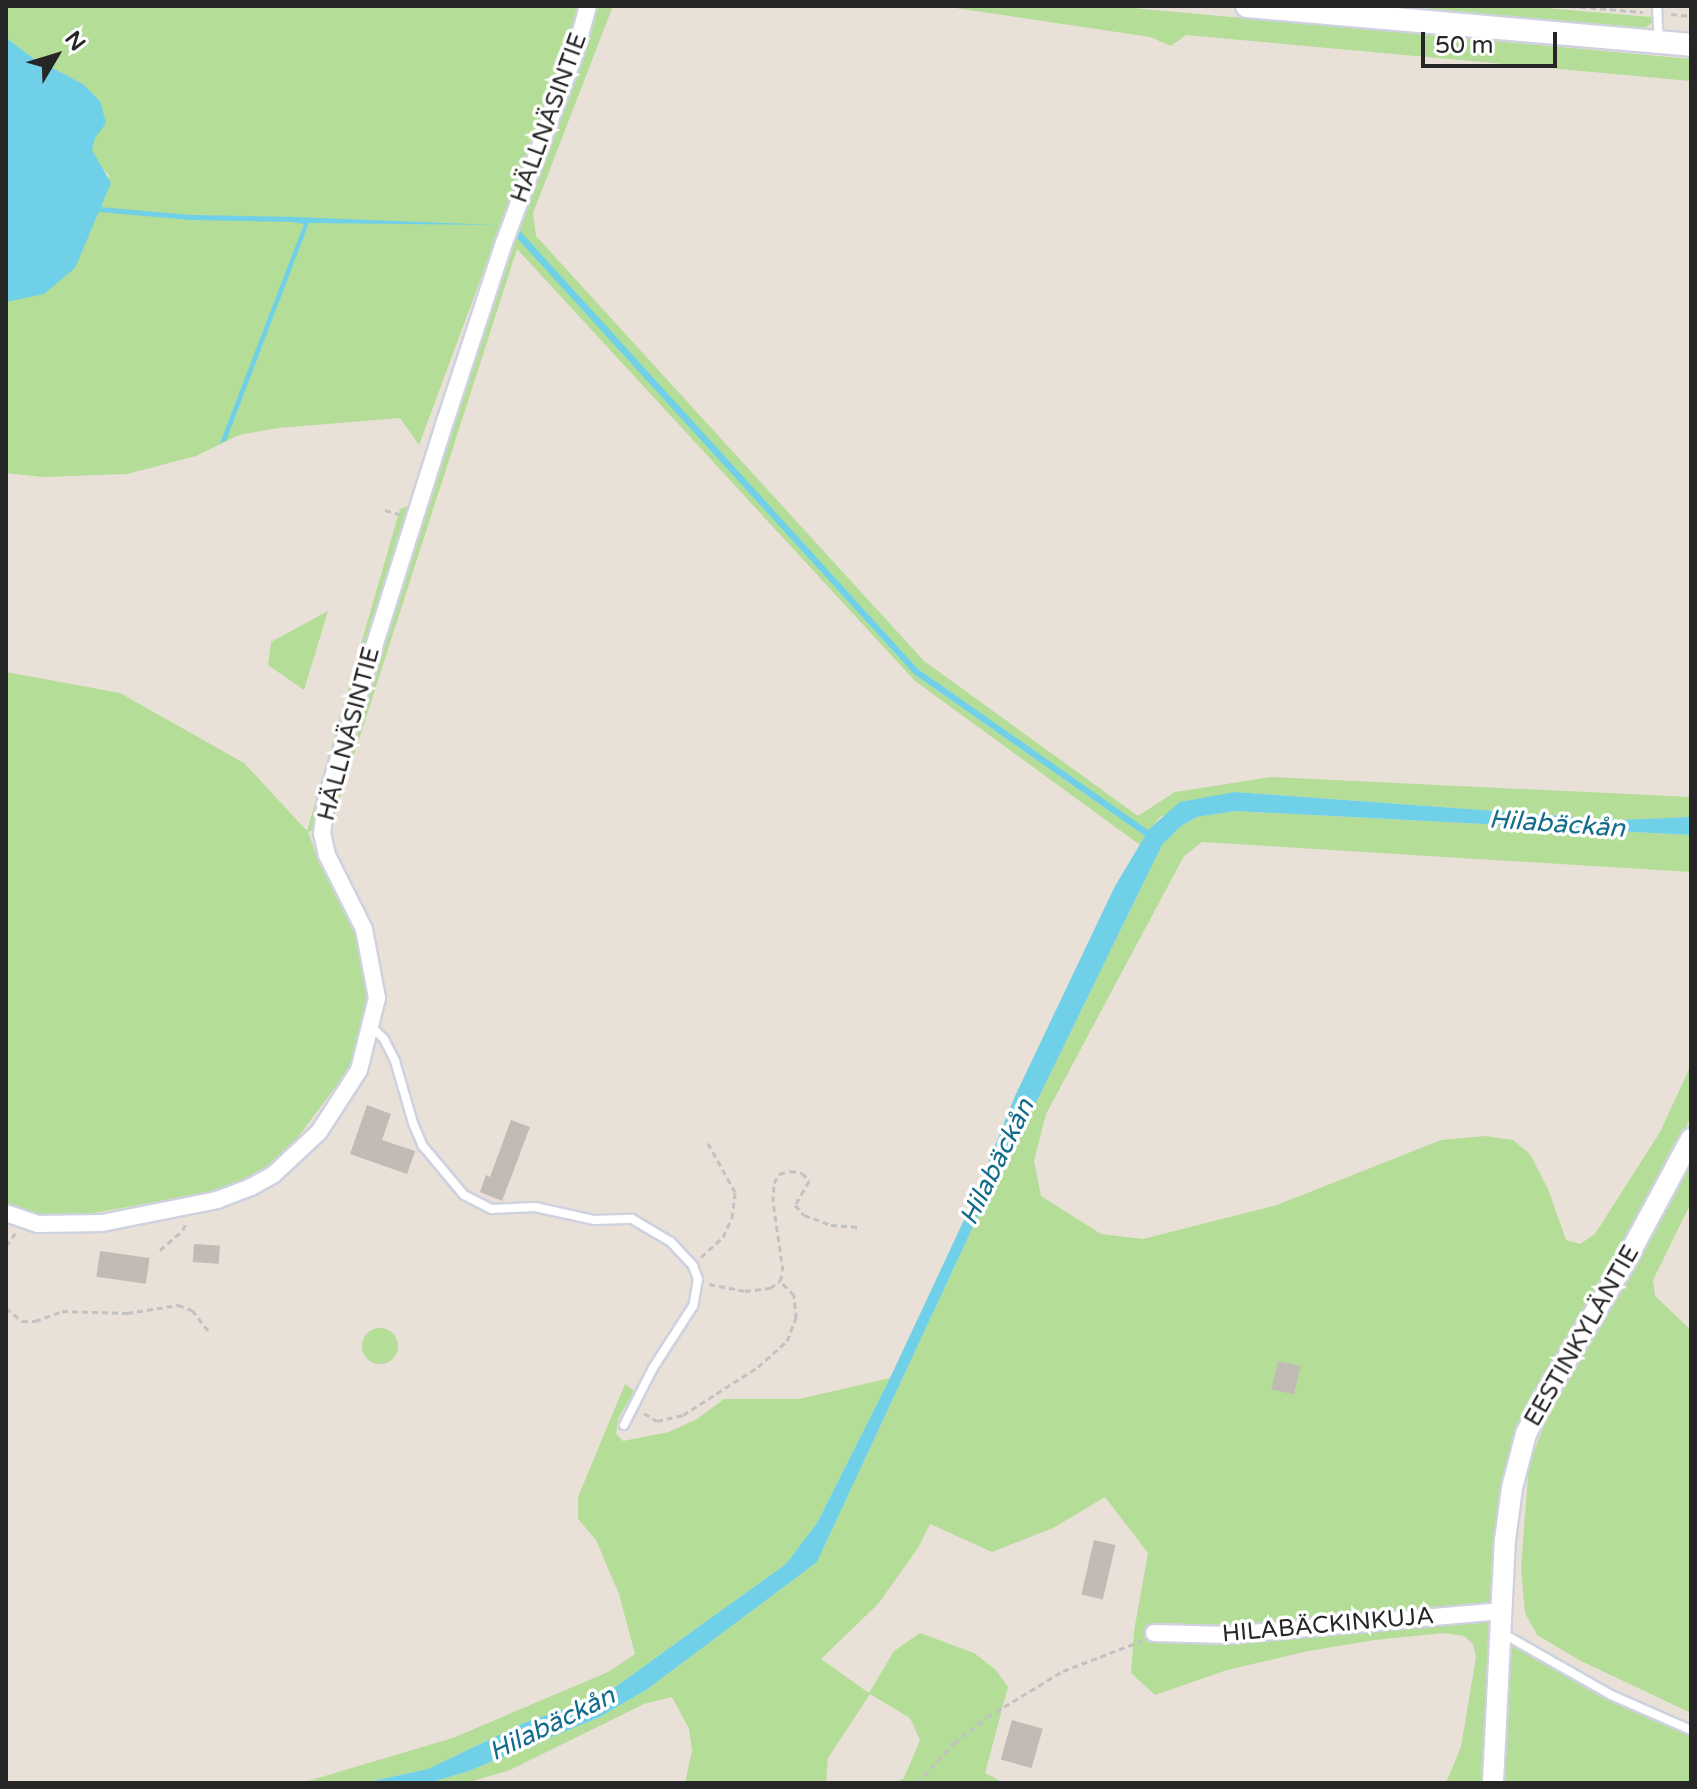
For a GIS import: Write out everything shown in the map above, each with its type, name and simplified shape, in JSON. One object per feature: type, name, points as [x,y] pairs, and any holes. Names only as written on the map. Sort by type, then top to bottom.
[{"type":"main road","points":[[1247,6],[1691,45]]},
{"type":"street","name":"HÄLLNÄSINTIE","points":[[6,1213],[38,1224],[66,1226],[185,1207],[217,1200],[251,1187],[292,1159],[319,1132],[359,1070],[377,998],[373,959],[364,929],[327,855],[322,834],[327,796],[504,243],[575,53],[588,6]]},
{"type":"street","name":"EESTINKYLÄNTIE","points":[[1493,1783],[1505,1540],[1512,1488],[1526,1434],[1691,1139]]},
{"type":"street","name":"HILABÄCKINKUJA","points":[[1154,1633],[1228,1635],[1502,1611]]},
{"type":"lane","points":[[1658,10],[1659,42]]},
{"type":"lane","points":[[372,1027],[384,1039],[395,1061],[423,1146],[464,1195],[492,1209],[535,1207],[594,1220],[632,1219],[671,1242],[690,1262],[698,1279],[693,1306],[653,1368],[624,1425]]},
{"type":"lane","points":[[1501,1632],[1611,1695],[1691,1730]]},
{"type":"path","points":[[1570,6],[1658,10],[1691,16]]},
{"type":"path","points":[[690,1262],[715,1245],[732,1218],[735,1192],[708,1143]]},
{"type":"path","points":[[698,1279],[716,1287],[745,1291],[770,1288],[780,1281],[783,1271],[773,1202],[774,1183],[779,1174],[790,1171],[802,1173],[809,1181],[795,1205],[804,1215],[831,1225],[859,1227]]},
{"type":"path","points":[[160,1250],[183,1230],[187,1221],[185,1207]]},
{"type":"path","points":[[634,1407],[657,1421],[683,1415],[777,1350],[787,1341],[796,1318],[794,1295],[780,1281]]},
{"type":"path","points":[[6,1308],[22,1321],[35,1321],[62,1311],[127,1313],[178,1305],[192,1310],[210,1333]]},
{"type":"path","points":[[917,1783],[954,1743],[987,1717],[1063,1671],[1113,1653],[1154,1633]]},
{"type":"green space","points":[[6,6],[582,6],[419,445],[400,418],[278,428],[239,435],[196,456],[127,474],[43,477],[6,473],[6,301],[90,233],[109,175],[94,160],[91,150],[100,101],[83,84],[33,58],[6,38]]},
{"type":"green space","points":[[593,6],[613,6],[533,213],[536,236],[924,661],[1138,816],[1175,792],[1271,777],[1691,797],[1691,817],[1617,820],[1235,792],[1160,817],[1149,831],[918,669],[520,232],[518,238],[914,674],[1145,836],[1140,845],[915,681],[517,249],[332,823],[331,809],[434,467]]},
{"type":"green space","points":[[942,6],[1111,6],[1691,59],[1691,81],[1186,35],[1171,46],[1150,37]]},
{"type":"green space","points":[[1398,6],[1523,6],[1651,17],[1653,21],[1646,28]]},
{"type":"green space","points":[[411,505],[322,789],[317,829],[308,832],[319,862],[356,933],[368,999],[350,1067],[284,1156],[253,1177],[210,1192],[77,1216],[41,1215],[6,1203],[6,672],[120,693],[244,763],[307,831],[400,509]]},
{"type":"green space","points":[[328,611],[304,690],[268,665],[271,642]]},
{"type":"green space","points":[[1235,811],[1691,835],[1691,872],[1202,842],[1184,856],[1046,1114],[1034,1161],[1041,1196],[1101,1234],[1143,1239],[1277,1205],[1441,1140],[1485,1136],[1513,1140],[1530,1154],[1548,1189],[1566,1240],[1580,1244],[1595,1234],[1660,1132],[1691,1065],[1691,1116],[1667,1169],[1576,1328],[1541,1380],[1509,1458],[1485,1783],[1446,1783],[1461,1747],[1476,1657],[1473,1644],[1464,1636],[1444,1633],[1308,1651],[1227,1670],[1155,1695],[1131,1673],[1134,1631],[1148,1553],[1105,1497],[1053,1528],[992,1552],[930,1524],[918,1548],[878,1604],[821,1659],[869,1693],[894,1651],[920,1633],[974,1653],[996,1670],[1008,1687],[985,1773],[1004,1783],[895,1783],[904,1778],[920,1740],[910,1718],[870,1694],[828,1758],[826,1783],[685,1783],[692,1751],[689,1729],[672,1697],[644,1704],[510,1770],[466,1783],[429,1783],[469,1771],[600,1717],[646,1690],[817,1562],[1025,1115],[1035,1105],[1162,845],[1181,826],[1197,817]]},
{"type":"green space","points":[[1691,1159],[1691,1203],[1653,1280],[1655,1296],[1691,1330],[1691,1713],[1581,1661],[1537,1635],[1525,1613],[1521,1568],[1529,1464],[1557,1393],[1635,1266],[1644,1243]]},
{"type":"green space","points":[[380,1328],[393,1333],[398,1346],[393,1359],[380,1364],[367,1359],[362,1346],[367,1333]]},
{"type":"green space","points":[[890,1378],[817,1523],[786,1564],[604,1695],[524,1723],[428,1769],[363,1783],[301,1783],[453,1738],[608,1672],[635,1654],[619,1594],[596,1540],[578,1519],[578,1497],[625,1384],[634,1391],[618,1419],[616,1434],[623,1441],[669,1432],[697,1419],[724,1399],[799,1399]]},
{"type":"green space","points":[[1512,1644],[1614,1702],[1691,1735],[1691,1783],[1500,1783],[1507,1674]]},
{"type":"water","points":[[6,38],[33,58],[83,84],[100,101],[106,123],[95,138],[92,150],[111,183],[75,268],[44,294],[6,302]]},
{"type":"water","points":[[293,217],[497,225],[309,223],[226,441],[220,443],[304,224],[292,222]]},
{"type":"water","name":"Hilabäckån","points":[[520,231],[918,669],[1148,830],[1180,802],[1235,792],[1617,820],[1691,817],[1691,835],[1235,811],[1197,817],[1181,826],[1162,845],[1035,1105],[1025,1115],[817,1562],[646,1690],[600,1717],[469,1771],[429,1783],[363,1783],[428,1769],[524,1723],[604,1695],[786,1564],[817,1523],[890,1378],[972,1203],[1015,1096],[1115,886],[1145,836],[914,674],[517,238]]},
{"type":"building","points":[[367,1105],[391,1114],[382,1140],[415,1151],[407,1174],[350,1154]]},
{"type":"building","points":[[511,1120],[530,1127],[502,1201],[480,1192],[486,1175],[490,1177]]},
{"type":"building","points":[[194,1244],[220,1246],[219,1264],[193,1262]]},
{"type":"building","points":[[100,1251],[150,1258],[146,1284],[96,1277]]},
{"type":"building","points":[[1278,1361],[1300,1366],[1294,1394],[1271,1389]]},
{"type":"building","points":[[1094,1540],[1115,1545],[1103,1600],[1081,1595]]},
{"type":"building","points":[[1012,1720],[1043,1729],[1031,1768],[1001,1759]]},
{"type":"waterway","points":[[99,209],[191,217],[297,219]]}]
